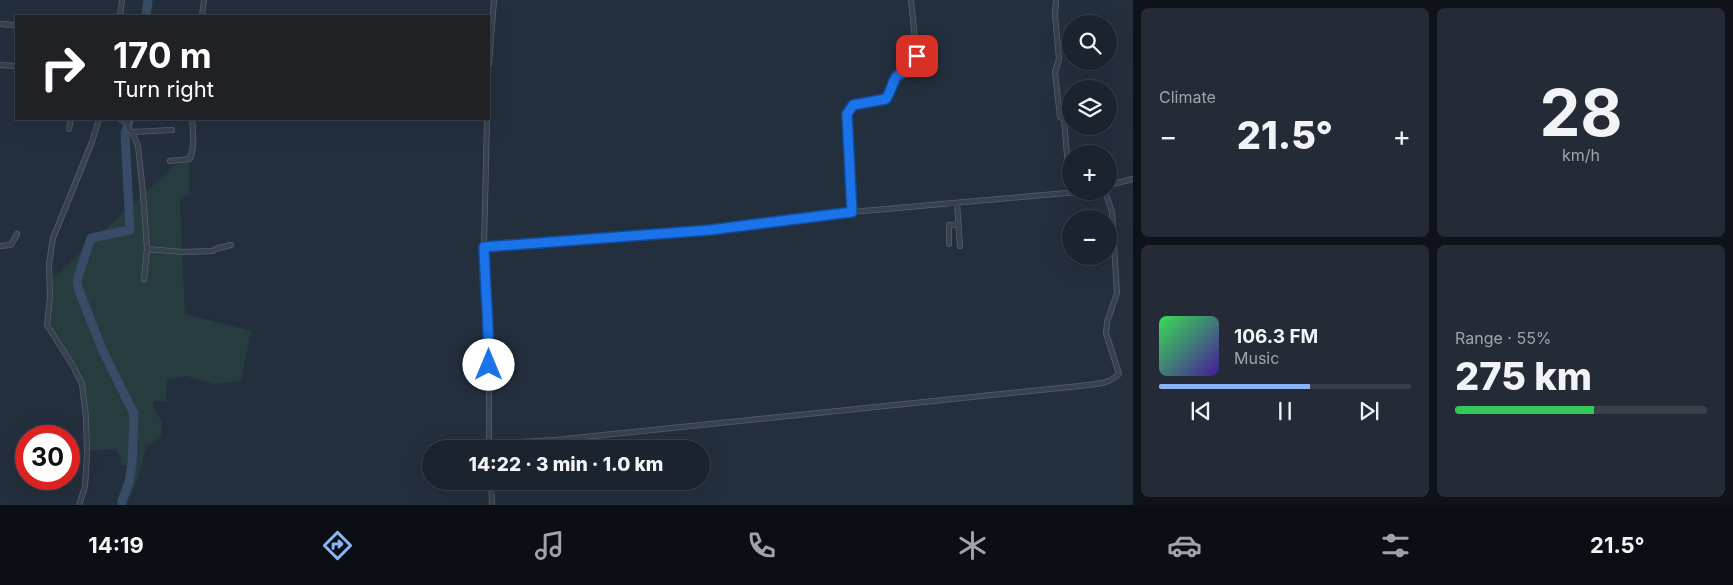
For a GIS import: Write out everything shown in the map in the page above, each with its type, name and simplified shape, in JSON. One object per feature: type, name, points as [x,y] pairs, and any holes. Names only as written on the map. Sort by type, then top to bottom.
[{"type":"street","points":[[120,15],[122,0]]},
{"type":"street","points":[[202,15],[204,0]]},
{"type":"street","points":[[490,51],[494,0]]},
{"type":"street","points":[[852,212],[847,114],[853,105],[886,99],[897,74],[904,71],[916,71],[918,68],[911,0]]},
{"type":"street","points":[[1056,0],[1059,60],[1055,72],[1060,117],[1064,119],[1067,145]]},
{"type":"street","points":[[0,24],[15,26]]},
{"type":"street","points":[[0,65],[15,66]]},
{"type":"street","points":[[69,129],[71,120]]},
{"type":"street","points":[[79,505],[85,487],[87,454],[86,417],[82,384],[47,325],[50,297],[49,264],[53,238],[92,142],[99,120]]},
{"type":"street","points":[[170,161],[190,159],[194,142],[192,120]]},
{"type":"street","points":[[487,120],[484,247],[486,307],[489,318],[489,440]]},
{"type":"street","points":[[144,279],[147,249],[143,193],[138,146],[129,126],[172,130]]},
{"type":"street","points":[[1117,183],[1133,179]]},
{"type":"street","points":[[484,247],[710,230],[852,212],[1062,194]]},
{"type":"street","points":[[555,440],[789,415],[915,404],[1104,383],[1113,380],[1119,374],[1106,333],[1107,322],[1118,293],[1112,212],[1108,200]]},
{"type":"street","points":[[957,203],[960,246]]},
{"type":"street","points":[[949,244],[949,225],[958,224]]},
{"type":"street","points":[[0,246],[11,245],[17,234]]},
{"type":"street","points":[[147,249],[183,252],[212,251],[231,245]]},
{"type":"street","points":[[491,490],[492,505]]},
{"type":"green space","points":[[189,152],[189,193],[180,200],[185,314],[251,331],[241,381],[214,384],[186,376],[167,379],[166,401],[153,402],[154,409],[162,422],[161,436],[146,448],[137,481],[126,505],[117,505],[131,466],[121,465],[120,455],[115,449],[89,451],[83,384],[49,325],[52,279]]},
{"type":"waterway","points":[[146,15],[148,0]]},
{"type":"waterway","points":[[122,505],[132,464],[134,414],[102,349],[78,288],[77,280],[91,238],[130,230],[125,133],[130,120]]},
{"type":"route","points":[[489,365],[489,318],[486,307],[484,247],[710,230],[852,212],[847,114],[849,109],[853,105],[886,99],[897,74],[904,71],[916,71],[918,68],[917,56]]}]
